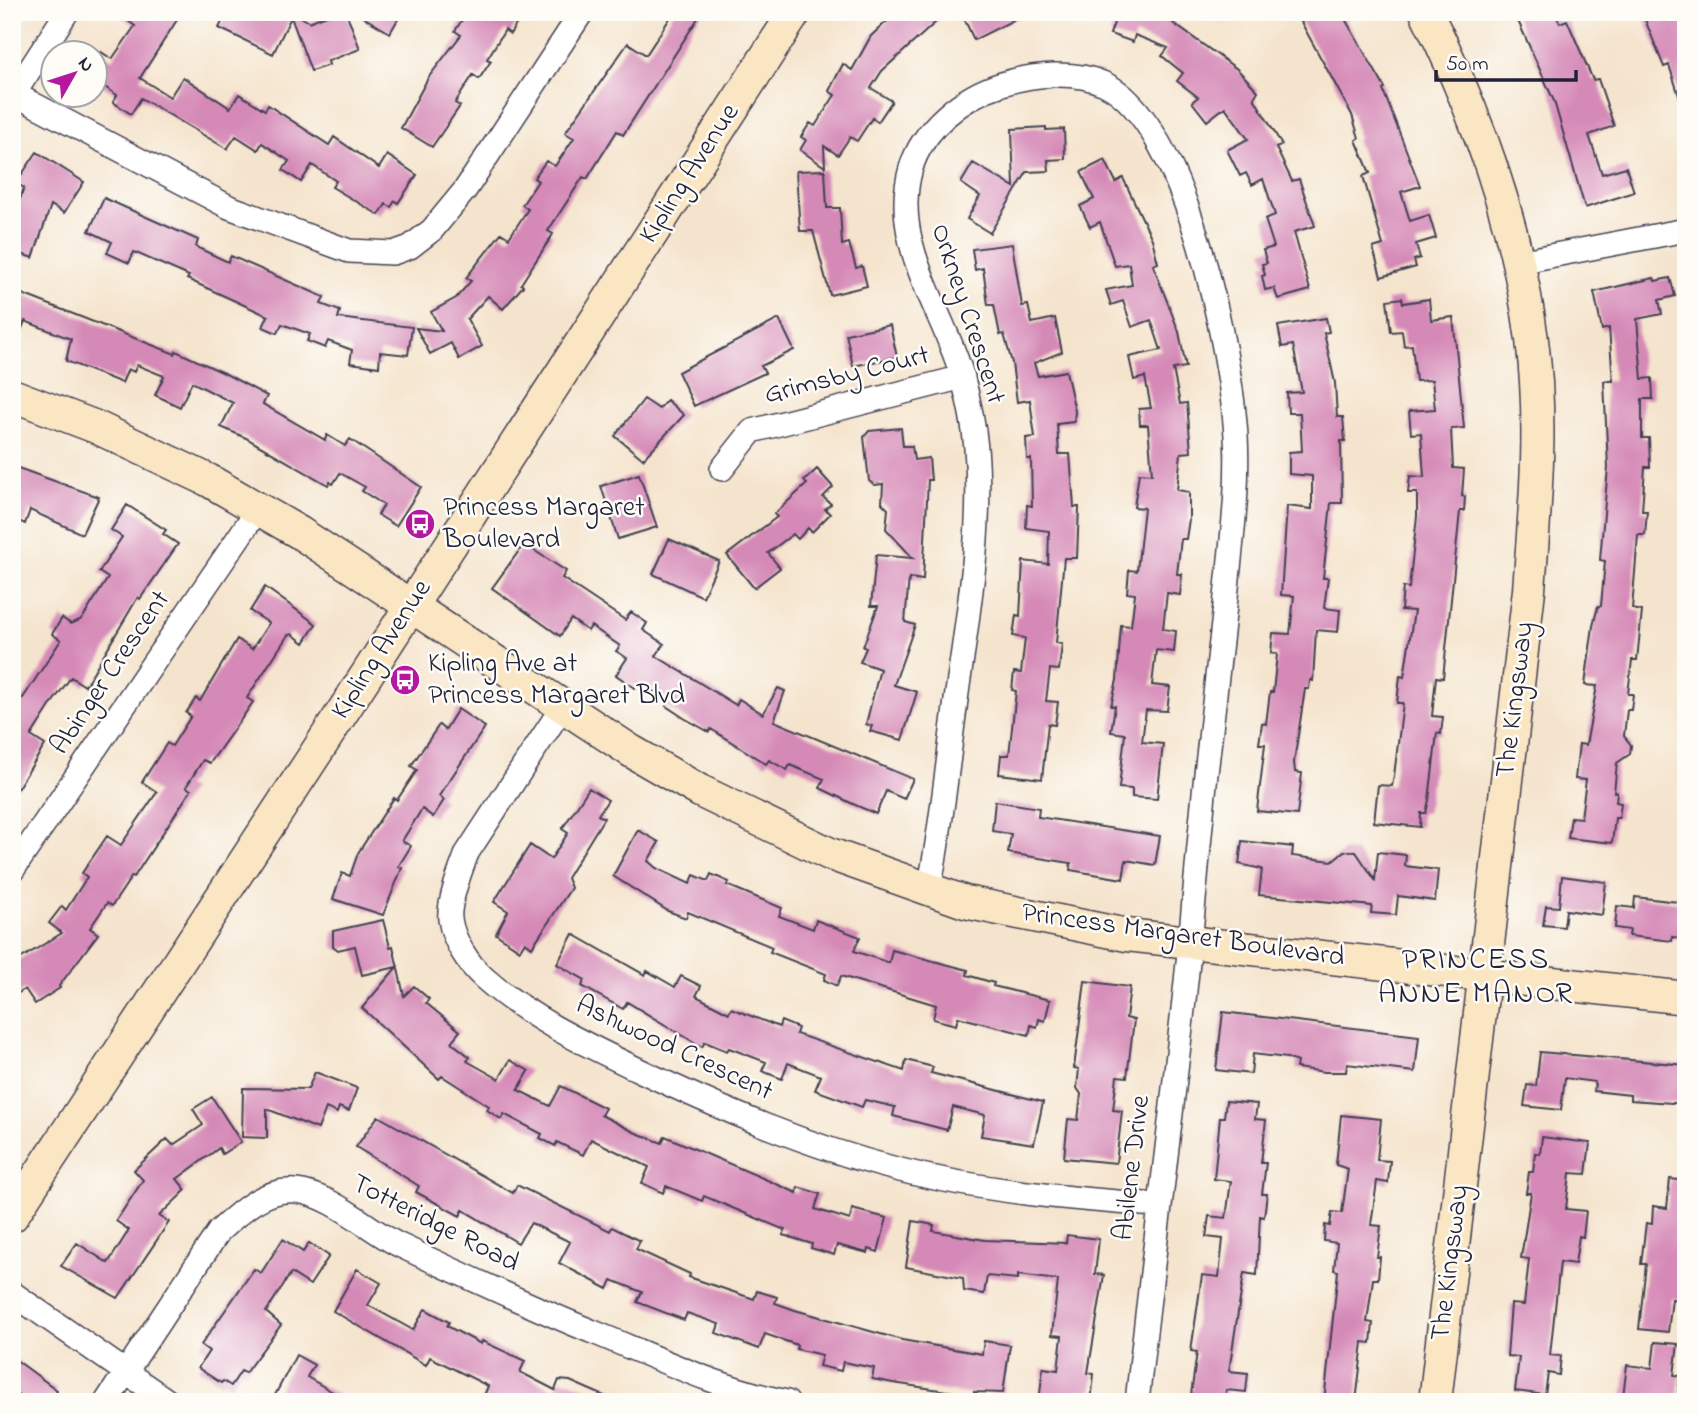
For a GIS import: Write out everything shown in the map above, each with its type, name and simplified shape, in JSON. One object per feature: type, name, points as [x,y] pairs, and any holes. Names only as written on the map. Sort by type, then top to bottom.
[{"type":"street","points":[[67,12],[13,96],[229,207],[349,251],[393,253],[410,247],[432,230],[465,190],[582,12]]},
{"type":"street","name":"Kipling Avenue","points":[[12,1216],[795,12]]},
{"type":"street","name":"The Kingsway","points":[[1426,12],[1478,128],[1518,262],[1532,341],[1537,421],[1536,502],[1435,1402]]},
{"type":"street","name":"Orkney Crescent","points":[[929,890],[963,650],[976,530],[976,448],[963,377],[909,241],[905,216],[906,186],[914,159],[929,133],[951,112],[984,90],[1009,81],[1050,74],[1103,83],[1126,100],[1147,126],[1187,205],[1210,280],[1227,355],[1236,430],[1237,468],[1232,543],[1190,942]]},
{"type":"street","points":[[1518,262],[1686,230]]},
{"type":"street","name":"Grimsby Court","points":[[722,469],[752,431],[963,377]]},
{"type":"street","name":"Princess Margaret Boulevard","points":[[12,395],[151,451],[258,509],[411,605],[631,751],[765,825],[830,854],[929,890],[1015,914],[1127,935],[1686,998]]},
{"type":"street","name":"Abinger Crescent","points":[[12,871],[258,509]]},
{"type":"street","name":"Ashwood Crescent","points":[[563,706],[467,853],[459,873],[449,916],[455,937],[482,976],[541,1019],[578,1040],[683,1091],[801,1139],[895,1169],[952,1182],[1061,1199],[1158,1205]]},
{"type":"street","name":"Abilene Drive","points":[[1137,1402],[1190,942]]},
{"type":"street","name":"Totteridge Road","points":[[107,1402],[219,1231],[244,1208],[274,1192],[298,1191],[334,1206],[378,1235],[488,1284],[542,1313],[696,1374],[788,1402]]},
{"type":"street","points":[[12,1293],[169,1402]]},
{"type":"building","points":[[116,12],[182,12],[140,78],[170,97],[183,77],[230,108],[239,94],[265,110],[268,105],[329,145],[334,137],[379,168],[387,155],[417,175],[398,203],[395,201],[391,207],[386,204],[379,215],[332,187],[336,181],[312,165],[301,182],[283,170],[289,161],[262,143],[258,150],[236,136],[227,149],[141,98],[131,114],[113,102],[117,95],[108,89],[108,56],[112,59],[135,26]]},
{"type":"building","points":[[227,12],[249,12],[265,20],[269,12],[293,12],[309,22],[334,12],[346,12],[360,49],[328,61],[329,65],[311,71],[291,17],[273,54],[219,28]]},
{"type":"building","points":[[355,12],[402,12],[390,33]]},
{"type":"building","points":[[474,12],[524,12],[510,34],[505,30],[487,59],[491,61],[479,79],[473,75],[455,103],[460,106],[432,147],[401,128],[428,78],[461,35],[455,31],[465,15],[471,18]]},
{"type":"building","points":[[674,12],[702,12],[623,135],[617,131],[587,179],[583,177],[548,231],[553,234],[521,284],[523,286],[503,309],[488,296],[467,319],[482,346],[459,359],[451,343],[430,354],[416,328],[442,331],[431,312],[456,298],[471,281],[466,278],[501,233],[509,238],[528,209],[522,205],[538,181],[534,178],[546,161],[555,166],[574,138],[565,133],[628,43],[646,55]]},
{"type":"building","points":[[897,12],[947,12],[882,71],[871,88],[892,101],[878,122],[872,118],[857,141],[850,137],[838,155],[824,146],[825,167],[800,150],[806,140],[801,137],[810,123],[815,126],[835,95],[829,91],[843,64],[852,70],[871,36]]},
{"type":"building","points":[[961,12],[1029,12],[974,40]]},
{"type":"building","points":[[1118,12],[1153,12],[1174,20],[1173,23],[1237,69],[1258,91],[1254,98],[1282,145],[1276,148],[1292,181],[1299,179],[1315,226],[1294,232],[1310,290],[1278,299],[1274,288],[1265,290],[1262,264],[1267,263],[1263,250],[1274,247],[1265,219],[1275,215],[1263,179],[1252,185],[1246,173],[1240,176],[1227,150],[1248,139],[1225,107],[1207,121],[1192,102],[1198,97],[1177,81],[1183,73],[1162,56],[1168,48],[1135,35],[1133,42],[1110,34]]},
{"type":"building","points":[[1301,12],[1341,12],[1385,88],[1383,90],[1420,186],[1401,192],[1410,221],[1429,215],[1436,238],[1416,244],[1420,258],[1414,260],[1416,267],[1381,277],[1373,248],[1383,245],[1363,176],[1370,173],[1356,140],[1359,138],[1352,115],[1301,22],[1305,20]]},
{"type":"building","points":[[1514,12],[1554,12],[1560,23],[1567,20],[1593,80],[1598,79],[1614,126],[1589,135],[1602,174],[1626,167],[1634,192],[1585,208],[1554,101]]},
{"type":"building","points":[[1642,12],[1686,12],[1686,107],[1683,108],[1669,65],[1664,67]]},
{"type":"building","points":[[1046,127],[1046,130],[1064,129],[1065,159],[1048,160],[1049,171],[1027,172],[990,233],[967,219],[980,196],[961,183],[973,163],[1014,187],[1012,129]]},
{"type":"building","points":[[37,152],[84,182],[64,213],[51,205],[33,258],[12,251],[12,222],[24,188],[16,183]]},
{"type":"building","points":[[1105,160],[1116,182],[1123,178],[1152,239],[1158,263],[1153,265],[1179,332],[1186,367],[1173,369],[1180,404],[1187,403],[1191,452],[1181,453],[1177,490],[1189,492],[1189,519],[1186,539],[1181,539],[1177,574],[1182,574],[1180,595],[1167,593],[1163,629],[1176,631],[1174,652],[1156,650],[1152,685],[1170,687],[1167,711],[1146,710],[1142,742],[1163,744],[1157,799],[1132,797],[1132,789],[1119,788],[1125,734],[1111,732],[1115,706],[1111,706],[1117,680],[1121,625],[1131,626],[1135,594],[1127,593],[1129,570],[1137,571],[1144,508],[1134,507],[1139,473],[1152,474],[1148,425],[1140,425],[1139,409],[1151,408],[1145,377],[1134,380],[1129,357],[1161,350],[1151,320],[1132,327],[1123,301],[1111,305],[1106,290],[1132,285],[1129,264],[1115,266],[1100,222],[1090,227],[1080,206],[1094,199],[1081,172]]},
{"type":"building","points":[[825,170],[827,208],[840,208],[842,245],[849,243],[856,268],[862,266],[867,286],[830,295],[813,231],[800,231],[796,171]]},
{"type":"building","points":[[104,198],[198,240],[196,247],[228,262],[231,256],[324,297],[321,304],[340,311],[338,318],[412,327],[408,355],[380,352],[379,367],[350,363],[352,350],[328,341],[325,348],[307,341],[310,334],[282,324],[277,333],[263,327],[268,316],[187,279],[189,276],[134,252],[129,263],[107,253],[112,242],[89,231]]},
{"type":"building","points":[[1012,244],[1022,306],[1028,305],[1032,323],[1055,318],[1062,352],[1034,363],[1038,376],[1066,371],[1075,411],[1074,422],[1057,424],[1059,454],[1070,454],[1074,507],[1079,507],[1077,558],[1064,558],[1056,643],[1062,644],[1059,670],[1050,669],[1046,701],[1058,702],[1055,725],[1048,724],[1042,779],[999,774],[1001,755],[1009,755],[1016,691],[1012,690],[1014,672],[1021,673],[1025,638],[1013,636],[1016,615],[1020,616],[1023,561],[1048,564],[1049,531],[1026,528],[1027,505],[1032,506],[1031,459],[1027,459],[1026,438],[1035,437],[1030,400],[1017,402],[1012,363],[1004,334],[1000,335],[994,305],[988,305],[983,268],[975,270],[972,249]]},
{"type":"building","points":[[1654,278],[1655,281],[1670,278],[1675,296],[1659,300],[1662,314],[1637,319],[1642,379],[1652,378],[1653,399],[1642,399],[1642,438],[1649,438],[1650,467],[1645,467],[1642,511],[1647,511],[1645,535],[1638,535],[1632,609],[1642,611],[1637,660],[1632,660],[1628,694],[1633,694],[1631,710],[1627,710],[1624,736],[1631,745],[1630,754],[1617,763],[1614,792],[1617,792],[1616,802],[1621,803],[1619,818],[1615,818],[1612,843],[1568,838],[1571,817],[1581,818],[1586,780],[1575,779],[1579,744],[1586,745],[1597,686],[1585,685],[1593,626],[1598,606],[1601,606],[1605,561],[1600,560],[1608,467],[1604,381],[1613,381],[1609,328],[1602,330],[1594,292]]},
{"type":"building","points":[[12,290],[175,354],[176,351],[224,373],[267,396],[263,404],[325,440],[327,435],[345,446],[350,439],[421,487],[396,526],[378,515],[384,505],[362,491],[365,487],[340,473],[333,484],[330,482],[328,485],[246,438],[221,427],[233,403],[192,382],[180,407],[155,395],[164,376],[137,365],[134,372],[128,369],[122,383],[66,361],[71,339],[25,321],[12,352]]},
{"type":"building","points":[[1402,298],[1403,303],[1429,299],[1431,320],[1453,317],[1464,428],[1451,429],[1453,468],[1464,469],[1464,511],[1460,511],[1443,678],[1436,677],[1432,716],[1443,717],[1441,734],[1437,733],[1429,800],[1426,813],[1421,813],[1420,827],[1374,822],[1378,785],[1392,786],[1394,776],[1403,703],[1397,703],[1400,676],[1404,677],[1414,611],[1401,610],[1403,587],[1409,588],[1417,516],[1417,493],[1408,493],[1410,476],[1424,477],[1421,433],[1411,434],[1409,411],[1435,409],[1432,380],[1416,381],[1412,345],[1404,346],[1402,331],[1391,332],[1387,300]]},
{"type":"building","points":[[1326,318],[1329,332],[1324,333],[1335,383],[1337,417],[1343,417],[1345,441],[1341,441],[1342,503],[1331,503],[1323,578],[1328,578],[1324,608],[1340,610],[1338,632],[1316,630],[1313,681],[1310,680],[1309,689],[1305,689],[1294,762],[1295,772],[1302,773],[1297,815],[1257,811],[1265,744],[1259,744],[1262,723],[1266,724],[1270,692],[1273,692],[1277,654],[1271,653],[1273,633],[1290,634],[1294,596],[1281,595],[1287,506],[1312,509],[1312,476],[1289,474],[1289,452],[1302,451],[1300,413],[1288,413],[1287,393],[1302,392],[1293,345],[1282,347],[1278,326]]},
{"type":"building","points":[[779,319],[794,350],[761,366],[765,373],[694,406],[678,372]]},
{"type":"building","points":[[890,325],[897,357],[853,366],[846,334]]},
{"type":"building","points":[[644,399],[659,409],[667,400],[684,415],[643,459],[615,436]]},
{"type":"building","points":[[901,428],[903,446],[912,446],[914,460],[929,458],[931,480],[928,480],[923,580],[909,578],[905,622],[915,625],[894,685],[917,692],[902,740],[870,731],[872,726],[866,724],[880,669],[860,662],[878,606],[871,606],[876,555],[913,558],[886,529],[888,509],[882,503],[883,484],[875,485],[869,481],[864,437],[869,431]]},
{"type":"building","points":[[18,468],[99,497],[82,534],[30,510],[25,524],[12,518],[12,483]]},
{"type":"building","points":[[817,469],[833,487],[823,497],[831,504],[825,509],[830,514],[812,532],[808,528],[798,539],[793,534],[768,553],[780,568],[754,588],[727,555],[777,517],[774,514],[807,484],[804,481]]},
{"type":"building","points":[[639,474],[657,527],[618,539],[601,486]]},
{"type":"building","points":[[127,505],[166,530],[163,534],[178,544],[140,599],[138,597],[85,686],[71,677],[52,703],[31,736],[45,745],[12,797],[12,701],[23,698],[61,640],[52,634],[62,618],[71,624],[82,619],[108,578],[99,572],[122,537],[111,530]]},
{"type":"building","points":[[669,539],[719,561],[703,597],[653,574]]},
{"type":"building","points":[[524,544],[566,571],[562,578],[625,620],[631,612],[647,623],[643,630],[664,644],[656,656],[736,705],[739,699],[763,714],[778,688],[785,691],[774,721],[913,779],[904,799],[886,791],[876,814],[820,788],[824,779],[790,765],[787,770],[769,760],[766,764],[711,729],[709,732],[684,718],[666,706],[669,702],[639,682],[635,688],[616,675],[627,658],[616,651],[620,646],[591,626],[588,631],[571,619],[560,636],[492,588]]},
{"type":"building","points":[[265,587],[316,624],[304,643],[292,634],[288,635],[247,698],[253,702],[210,763],[203,760],[186,787],[191,790],[134,877],[132,876],[112,906],[107,903],[90,928],[98,934],[60,988],[35,1004],[25,989],[12,997],[12,964],[62,933],[49,923],[62,906],[66,910],[87,877],[82,873],[107,836],[121,845],[157,792],[142,782],[167,743],[172,746],[191,716],[186,713],[196,698],[200,701],[237,639],[252,649],[269,623],[250,611]]},
{"type":"building","points":[[458,709],[485,727],[439,796],[444,800],[433,817],[422,809],[402,841],[411,846],[398,867],[402,868],[383,915],[333,899],[342,873],[350,876],[358,853],[394,798],[397,800],[417,770],[411,766],[439,725],[445,730]]},
{"type":"building","points":[[589,788],[608,800],[598,815],[604,818],[567,878],[571,888],[532,947],[525,942],[520,950],[496,934],[508,911],[494,902],[530,845],[551,859],[568,833],[562,829]]},
{"type":"building","points":[[995,801],[1039,808],[1038,817],[1160,836],[1155,865],[1126,860],[1123,879],[1070,870],[1071,863],[1008,853],[1011,834],[992,831]]},
{"type":"building","points":[[638,830],[659,842],[648,861],[656,868],[690,884],[694,875],[708,881],[711,874],[729,882],[727,885],[782,908],[779,916],[813,929],[816,920],[860,937],[854,951],[889,963],[892,950],[968,970],[967,975],[994,983],[993,986],[1050,1000],[1045,1021],[1039,1019],[1037,1027],[1031,1025],[1029,1035],[958,1017],[956,1025],[933,1019],[936,1005],[841,976],[837,986],[824,980],[826,974],[770,952],[772,947],[688,912],[686,918],[668,911],[613,876]]},
{"type":"building","points":[[1242,841],[1293,847],[1292,856],[1332,861],[1344,851],[1356,852],[1375,880],[1378,852],[1406,855],[1405,866],[1438,870],[1435,901],[1398,896],[1396,915],[1371,913],[1372,906],[1259,895],[1262,869],[1239,864]]},
{"type":"building","points":[[1562,876],[1606,882],[1602,915],[1566,910],[1564,927],[1543,925],[1546,906],[1559,907]]},
{"type":"building","points":[[1635,897],[1686,903],[1686,939],[1672,937],[1672,941],[1629,936],[1630,930],[1615,928],[1617,906],[1634,908]]},
{"type":"building","points":[[383,920],[390,947],[393,946],[404,996],[414,986],[429,999],[426,1003],[460,1031],[451,1042],[470,1057],[467,1061],[499,1079],[510,1060],[529,1071],[518,1090],[550,1106],[561,1086],[605,1108],[601,1115],[634,1132],[662,1143],[665,1136],[797,1193],[798,1187],[820,1194],[815,1209],[850,1220],[852,1209],[887,1218],[878,1252],[869,1249],[868,1253],[837,1245],[834,1255],[811,1248],[812,1244],[783,1235],[785,1230],[704,1196],[702,1201],[666,1186],[663,1193],[642,1183],[649,1167],[591,1139],[583,1155],[557,1142],[555,1146],[540,1138],[542,1134],[504,1114],[501,1119],[487,1110],[489,1106],[442,1076],[439,1079],[362,1008],[397,967],[362,975],[355,946],[338,950],[333,946],[333,931]]},
{"type":"building","points":[[573,934],[645,975],[647,971],[675,987],[681,976],[701,986],[696,996],[729,1013],[731,1008],[779,1027],[781,1021],[798,1028],[796,1034],[904,1071],[906,1060],[933,1067],[931,1073],[1043,1102],[1034,1144],[981,1136],[985,1115],[953,1107],[947,1130],[893,1116],[895,1107],[865,1100],[862,1107],[815,1090],[821,1076],[788,1063],[782,1079],[762,1071],[766,1062],[705,1042],[702,1047],[627,1002],[623,1009],[582,986],[585,980],[557,964]]},
{"type":"building","points":[[1085,981],[1130,987],[1126,1018],[1134,1020],[1127,1077],[1117,1076],[1113,1110],[1122,1111],[1116,1163],[1064,1158],[1068,1119],[1078,1120],[1081,1094],[1077,1088],[1079,1069],[1074,1068]]},
{"type":"building","points":[[1223,1012],[1419,1036],[1415,1072],[1347,1064],[1346,1072],[1325,1072],[1296,1068],[1297,1062],[1287,1058],[1253,1054],[1251,1074],[1216,1070]]},
{"type":"building","points":[[1540,1052],[1686,1065],[1686,1104],[1630,1100],[1630,1095],[1594,1091],[1595,1082],[1565,1078],[1561,1110],[1524,1106],[1527,1085],[1536,1086]]},
{"type":"building","points":[[315,1072],[357,1088],[349,1111],[339,1107],[337,1113],[326,1108],[318,1129],[267,1109],[267,1138],[242,1137],[243,1088],[308,1089]]},
{"type":"building","points":[[212,1097],[241,1142],[222,1154],[219,1148],[177,1179],[186,1190],[159,1216],[169,1222],[118,1298],[61,1266],[77,1243],[108,1263],[129,1230],[116,1221],[143,1180],[134,1170],[167,1139],[173,1145],[203,1125],[193,1109]]},
{"type":"building","points":[[1226,1101],[1257,1104],[1255,1119],[1266,1120],[1261,1163],[1266,1163],[1262,1194],[1267,1194],[1264,1217],[1260,1216],[1257,1275],[1244,1273],[1229,1371],[1248,1373],[1246,1392],[1226,1390],[1225,1402],[1190,1402],[1197,1352],[1191,1351],[1202,1275],[1219,1277],[1223,1239],[1206,1237],[1209,1216],[1226,1218],[1231,1181],[1214,1179],[1220,1117],[1224,1117]]},
{"type":"building","points":[[1341,1115],[1381,1119],[1377,1160],[1390,1161],[1388,1183],[1377,1181],[1371,1225],[1381,1226],[1377,1257],[1380,1257],[1378,1279],[1373,1279],[1367,1322],[1373,1323],[1371,1343],[1363,1342],[1356,1402],[1324,1402],[1338,1271],[1334,1270],[1337,1243],[1324,1241],[1325,1225],[1330,1226],[1332,1212],[1342,1213],[1348,1169],[1336,1165]]},
{"type":"building","points":[[378,1116],[513,1193],[517,1185],[610,1231],[612,1227],[640,1241],[636,1249],[690,1274],[689,1277],[754,1299],[757,1291],[777,1297],[775,1303],[795,1310],[902,1340],[982,1354],[984,1341],[1010,1345],[1003,1393],[974,1392],[973,1395],[872,1379],[874,1368],[843,1362],[841,1371],[819,1366],[822,1355],[796,1349],[797,1345],[765,1334],[759,1349],[716,1333],[719,1324],[687,1313],[684,1320],[637,1302],[642,1292],[612,1280],[608,1289],[559,1263],[570,1242],[531,1223],[518,1243],[463,1210],[460,1216],[416,1192],[419,1186],[356,1147]]},
{"type":"building","points":[[1542,1137],[1590,1143],[1586,1174],[1570,1173],[1566,1209],[1586,1211],[1583,1237],[1579,1236],[1575,1264],[1560,1262],[1550,1355],[1561,1356],[1559,1375],[1548,1373],[1545,1395],[1515,1391],[1519,1357],[1507,1356],[1511,1304],[1524,1305],[1529,1259],[1521,1258],[1531,1193],[1526,1193],[1529,1172],[1533,1172],[1535,1153],[1540,1154]]},
{"type":"building","points":[[1670,1179],[1686,1181],[1681,1276],[1686,1276],[1686,1300],[1672,1299],[1668,1332],[1639,1329],[1646,1264],[1641,1264],[1646,1223],[1652,1224],[1653,1206],[1667,1208]]},
{"type":"building","points":[[913,1221],[934,1225],[933,1231],[985,1240],[1066,1243],[1067,1235],[1099,1239],[1095,1274],[1104,1275],[1088,1373],[1094,1374],[1091,1402],[1039,1402],[1043,1368],[1058,1370],[1062,1336],[1052,1335],[1058,1280],[1018,1275],[1018,1279],[987,1276],[984,1294],[964,1291],[963,1278],[906,1267]]},
{"type":"building","points":[[283,1239],[303,1252],[309,1243],[329,1256],[310,1285],[291,1273],[266,1312],[281,1325],[245,1373],[241,1371],[231,1386],[223,1381],[221,1383],[198,1368],[209,1351],[201,1345],[254,1269],[261,1273]]},
{"type":"building","points":[[357,1269],[381,1283],[368,1305],[413,1330],[425,1309],[449,1322],[447,1326],[481,1344],[482,1341],[525,1361],[520,1372],[555,1390],[559,1380],[570,1381],[618,1402],[491,1402],[483,1398],[488,1386],[430,1357],[426,1365],[333,1311]]},
{"type":"building","points":[[1655,1342],[1678,1344],[1674,1375],[1680,1376],[1677,1402],[1623,1396],[1627,1365],[1652,1368]]},
{"type":"building","points":[[296,1355],[314,1365],[307,1377],[350,1402],[287,1402],[275,1395]]},
{"type":"building","points":[[12,1357],[57,1390],[49,1402],[28,1402],[12,1391]]},
{"type":"place","name":"Princess Margaret Boulevard","points":[[420,524]]},
{"type":"place","name":"Kipling Ave at Princess Margaret Blvd","points":[[405,680]]},
{"type":"district","name":"PRINCESS ANNE MANOR","points":[[1476,978]]}]
